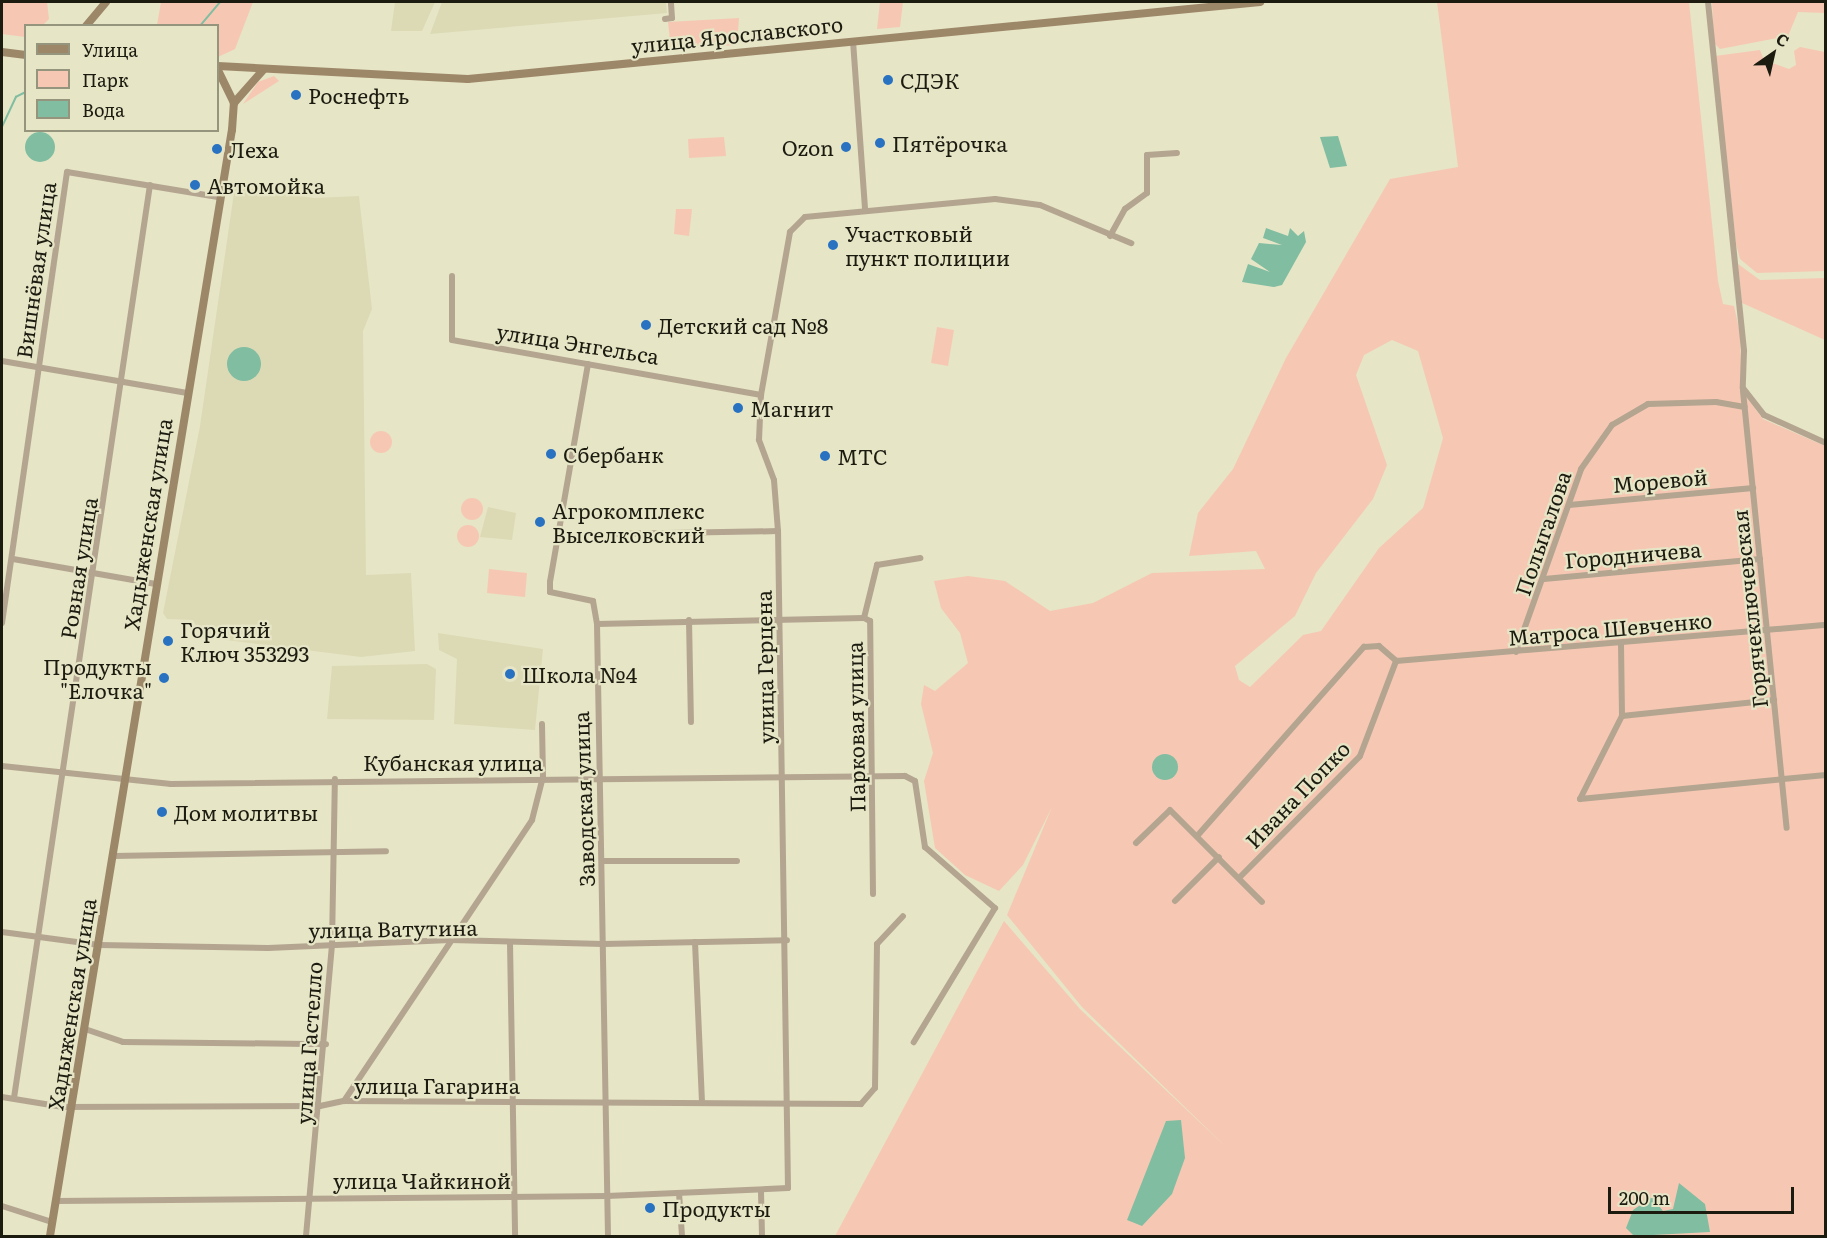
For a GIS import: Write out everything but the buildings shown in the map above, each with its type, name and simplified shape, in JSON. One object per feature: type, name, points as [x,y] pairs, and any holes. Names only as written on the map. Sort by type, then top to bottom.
[{"type":"main road","points":[[88,24],[106,2]]},
{"type":"main road","name":"улица Ярославского","points":[[219,68],[434,81],[1260,2]]},
{"type":"main road","points":[[2,52],[24,55]]},
{"type":"main road","points":[[219,70],[234,103],[264,69]]},
{"type":"main road","name":"Хадыженская улица","points":[[50,1236],[74,1103],[234,103]]},
{"type":"street","points":[[664,19],[672,18],[671,2]]},
{"type":"street","name":"Горячеключевская","points":[[1708,2],[1744,351],[1743,388],[1787,828]]},
{"type":"street","points":[[853,40],[865,210]]},
{"type":"street","points":[[1110,236],[1125,209],[1148,193],[1147,155],[1177,153]]},
{"type":"street","name":"Вишнёвая улица","points":[[2,623],[67,172],[150,185]]},
{"type":"street","points":[[150,185],[218,197]]},
{"type":"street","name":"Ровная улица","points":[[14,1098],[94,576],[150,185]]},
{"type":"street","name":"улица Герцена","points":[[788,1188],[791,1107],[778,620],[778,531],[774,480],[759,440],[761,395],[790,232],[805,217],[865,210],[1014,200],[1040,205],[1131,243]]},
{"type":"street","name":"улица Энгельса","points":[[452,276],[452,340],[761,395]]},
{"type":"street","points":[[2,361],[38,365],[187,393]]},
{"type":"street","name":"Заводская улица","points":[[588,364],[550,565],[550,592],[593,601],[597,624],[597,780],[602,861],[608,1236]]},
{"type":"street","points":[[1743,388],[1764,415],[1826,442]]},
{"type":"street","name":"Полыгалова","points":[[1516,652],[1544,579],[1581,469],[1612,425],[1648,404],[1716,402],[1745,407]]},
{"type":"street","name":"Моревой","points":[[1569,505],[1753,488]]},
{"type":"street","points":[[612,534],[778,531]]},
{"type":"street","name":"Парковая улица","points":[[873,894],[874,777],[870,621],[864,618],[877,565],[920,558]]},
{"type":"street","points":[[13,559],[94,576],[156,584]]},
{"type":"street","name":"Городничева","points":[[1544,579],[1760,559]]},
{"type":"street","points":[[597,624],[688,620],[864,618]]},
{"type":"street","points":[[688,620],[691,722]]},
{"type":"street","name":"Матроса Шевченко","points":[[1396,661],[1826,625]]},
{"type":"street","points":[[1621,643],[1622,716],[1580,799],[1826,775]]},
{"type":"street","points":[[1198,835],[1364,647],[1379,646],[1396,661]]},
{"type":"street","name":"Ивана Попко","points":[[1240,877],[1360,756],[1396,661]]},
{"type":"street","points":[[1622,716],[1774,700]]},
{"type":"street","name":"Заводская улица","points":[[344,1101],[532,820],[543,777],[542,724]]},
{"type":"street","name":"Кубанская улица","points":[[2,766],[125,782],[905,776],[915,781],[925,847],[995,908],[914,1042]]},
{"type":"street","name":"улица Гастелло","points":[[306,1236],[326,1044],[332,945],[335,779]]},
{"type":"street","points":[[1136,843],[1170,810],[1198,835],[1262,902]]},
{"type":"street","points":[[113,856],[335,854],[387,851]]},
{"type":"street","points":[[1175,901],[1220,857]]},
{"type":"street","points":[[602,861],[736,861]]},
{"type":"street","name":"улица Гагарина","points":[[3,1097],[63,1107],[74,1103],[320,1106],[344,1101],[702,1102],[791,1107],[861,1104],[871,1096],[877,944],[903,916]]},
{"type":"street","name":"улица Ватутина","points":[[2,932],[99,945],[332,945],[450,940],[603,944],[786,940]]},
{"type":"street","points":[[695,942],[702,1102]]},
{"type":"street","points":[[510,943],[514,1103],[514,1236]]},
{"type":"street","points":[[85,1029],[123,1042],[326,1044]]},
{"type":"street","points":[[2,1105],[3,1097]]},
{"type":"street","name":"улица Чайкиной","points":[[56,1201],[311,1196],[607,1196],[761,1192],[788,1188]]},
{"type":"street","points":[[761,1192],[762,1236]]},
{"type":"street","points":[[679,1193],[682,1236]]},
{"type":"street","points":[[2,1206],[52,1222]]},
{"type":"shaded area","points":[[395,2],[435,2],[422,31],[391,31]]},
{"type":"shaded area","points":[[442,2],[666,2],[667,13],[430,34]]},
{"type":"shaded area","points":[[235,186],[314,198],[359,196],[372,309],[363,331],[366,575],[411,573],[415,651],[361,657],[202,637],[193,620],[167,619],[163,613],[200,426]]},
{"type":"shaded area","points":[[488,507],[516,513],[512,540],[480,537]]},
{"type":"shaded area","points":[[438,633],[543,649],[535,730],[454,724],[457,659],[439,650]]},
{"type":"shaded area","points":[[427,664],[436,669],[434,720],[327,719],[332,666]]},
{"type":"green space","points":[[2,2],[47,2],[49,19],[44,24],[24,24],[24,37],[2,34]]},
{"type":"green space","points":[[161,2],[253,2],[235,49],[219,57],[219,24],[157,24]]},
{"type":"green space","points":[[880,2],[903,2],[900,27],[877,29]]},
{"type":"green space","points":[[1437,2],[1689,2],[1718,281],[1723,304],[1734,306],[1740,333],[1742,391],[1763,419],[1825,446],[1825,1236],[835,1236],[1004,921],[1080,1009],[1227,1148],[1082,1007],[1007,915],[1052,807],[1023,865],[999,891],[965,875],[935,848],[924,781],[933,753],[921,704],[924,685],[935,691],[968,663],[960,633],[941,608],[934,581],[968,576],[1005,581],[1050,611],[1093,603],[1152,573],[1265,569],[1256,551],[1189,556],[1198,513],[1233,469],[1286,358],[1390,179],[1458,167]],"holes":[[[1392,340],[1418,351],[1443,438],[1423,508],[1379,548],[1321,631],[1303,635],[1250,687],[1239,680],[1235,666],[1295,616],[1316,573],[1373,499],[1387,465],[1356,375],[1364,355]]]},
{"type":"green space","points":[[1712,2],[1825,2],[1825,13],[1798,12],[1788,36],[1720,49],[1714,43]]},
{"type":"green space","points":[[739,18],[737,45],[671,50],[668,22]]},
{"type":"green space","points":[[1800,47],[1825,52],[1825,271],[1757,273],[1740,259],[1736,244],[1715,56],[1760,50],[1764,60],[1789,69],[1796,65],[1794,51]]},
{"type":"green space","points":[[274,76],[279,81],[243,104],[258,82]]},
{"type":"green space","points":[[724,137],[726,156],[689,158],[688,139]]},
{"type":"green space","points":[[676,209],[692,209],[689,236],[674,234]]},
{"type":"green space","points":[[1738,264],[1760,280],[1825,278],[1825,340],[1742,303]]},
{"type":"green space","points":[[937,327],[954,330],[948,366],[931,363]]},
{"type":"green space","points":[[381,431],[391,438],[392,442],[385,452],[381,453],[371,446],[370,442],[377,432]]},
{"type":"green space","points":[[472,498],[480,501],[483,509],[480,517],[472,520],[464,517],[461,509],[464,501]]},
{"type":"green space","points":[[468,525],[476,528],[479,536],[476,544],[468,547],[460,544],[457,536],[460,528]]},
{"type":"green space","points":[[489,569],[527,573],[525,597],[487,593]]},
{"type":"water","points":[[40,132],[51,136],[55,147],[51,158],[40,162],[29,158],[25,147],[29,136]]},
{"type":"water","points":[[1338,136],[1347,166],[1330,168],[1320,137]]},
{"type":"water","points":[[1266,228],[1288,236],[1290,228],[1298,236],[1304,231],[1306,242],[1282,285],[1274,287],[1242,282],[1248,264],[1270,272],[1251,259],[1259,243],[1282,245],[1263,238]]},
{"type":"water","points":[[244,347],[256,352],[261,364],[256,376],[244,381],[232,376],[227,364],[232,352]]},
{"type":"water","points":[[1165,754],[1174,758],[1178,767],[1174,776],[1165,780],[1156,776],[1152,767],[1156,758]]},
{"type":"water","points":[[1181,1120],[1185,1158],[1172,1194],[1142,1226],[1127,1220],[1166,1121]]},
{"type":"water","points":[[1679,1183],[1705,1204],[1710,1232],[1634,1236],[1626,1228],[1633,1210],[1652,1197],[1663,1211],[1673,1209]]},
{"type":"waterway","points":[[202,24],[220,2]]},
{"type":"waterway","points":[[2,127],[16,97],[24,93]]},
{"type":"place","name":"СДЭК","points":[[888,80]]},
{"type":"place","name":"Роснефть","points":[[296,95]]},
{"type":"place","name":"Пятёрочка","points":[[880,143]]},
{"type":"place","name":"Ozon","points":[[846,147]]},
{"type":"place","name":"Леха","points":[[217,149]]},
{"type":"place","name":"Автомойка","points":[[195,185]]},
{"type":"place","name":"Участковый пункт полиции","points":[[833,245]]},
{"type":"place","name":"Детский сад №8","points":[[646,325]]},
{"type":"place","name":"Магнит","points":[[738,408]]},
{"type":"place","name":"Сбербанк","points":[[551,454]]},
{"type":"place","name":"МТС","points":[[825,456]]},
{"type":"place","name":"Агрокомплекс Выселковский","points":[[540,522]]},
{"type":"place","name":"Горячий Ключ 353293","points":[[168,641]]},
{"type":"place","name":"Школа №4","points":[[510,674]]},
{"type":"place","name":"Продукты \"Елочка\"","points":[[164,678]]},
{"type":"place","name":"Дом молитвы","points":[[162,812]]},
{"type":"place","name":"Продукты","points":[[650,1208]]}]
